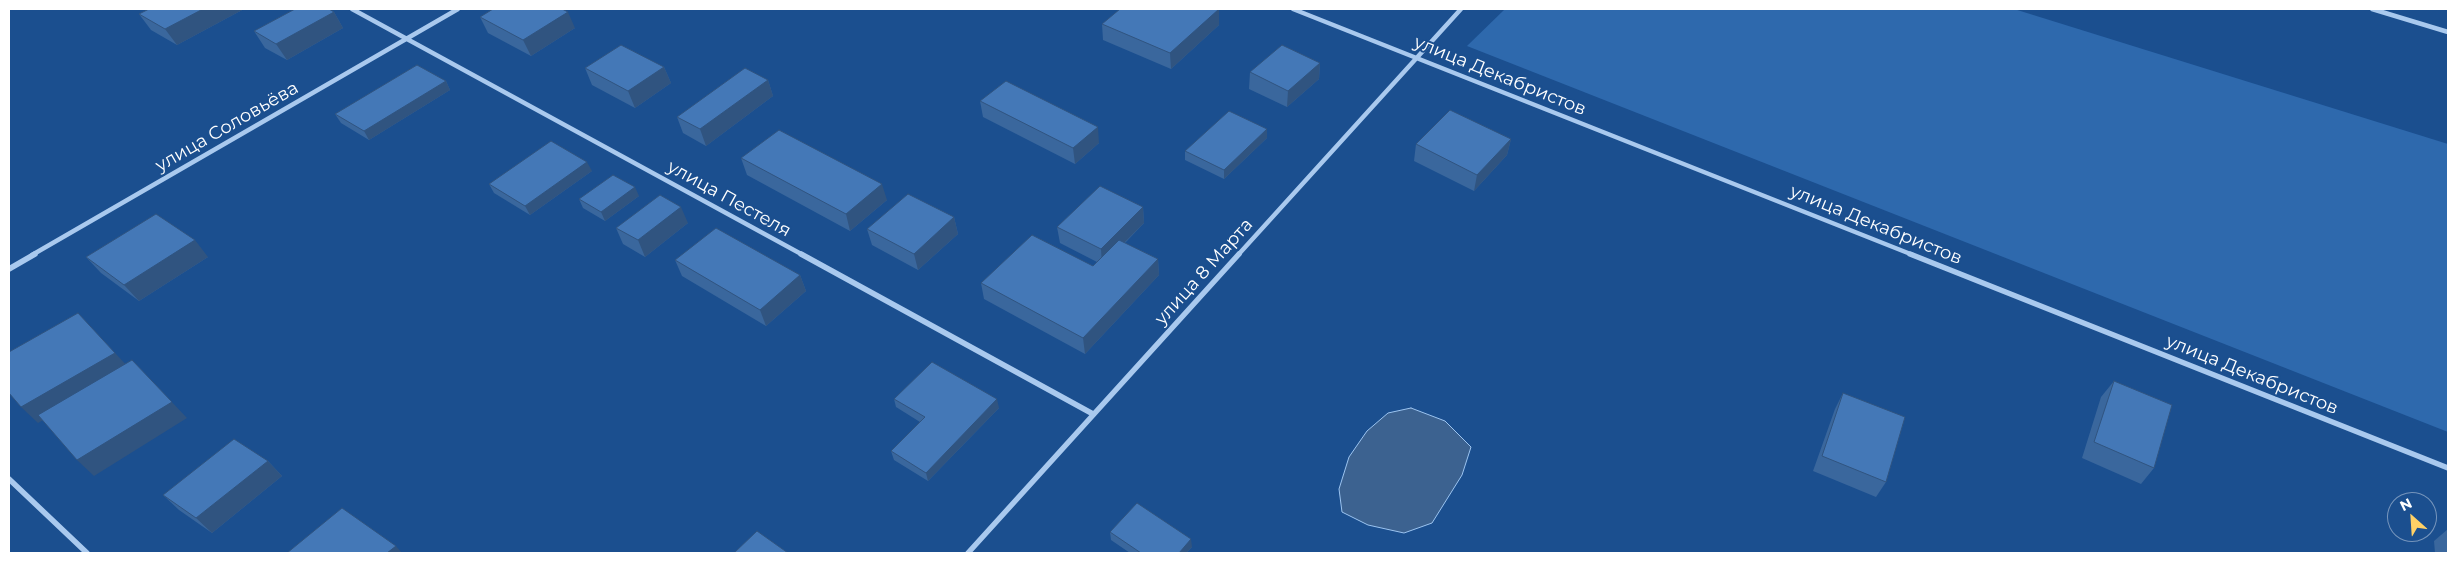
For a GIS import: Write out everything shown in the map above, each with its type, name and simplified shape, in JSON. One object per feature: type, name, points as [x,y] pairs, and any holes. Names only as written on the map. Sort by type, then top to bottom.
[{"type":"street","name":"улица Пестеля","points":[[352,9],[1093,414]]},
{"type":"street","name":"улица Соловьёва","points":[[9,269],[458,9]]},
{"type":"street","name":"улица Декабристов","points":[[1293,9],[2448,468]]},
{"type":"street","name":"улица 8 Марта","points":[[968,553],[1461,9]]},
{"type":"street","points":[[2372,9],[2448,32]]},
{"type":"street","points":[[9,480],[88,553]]},
{"type":"shaded area","points":[[1505,9],[2014,9],[2448,144],[2448,432],[1467,46]]},
{"type":"shaded area","points":[[1411,408],[1445,421],[1471,447],[1462,475],[1432,523],[1404,533],[1368,525],[1342,512],[1339,489],[1349,457],[1367,431],[1388,413]]},
{"type":"building","points":[[149,9],[203,9],[165,29],[139,14]]},
{"type":"building","points":[[295,9],[329,9],[334,12],[276,44],[254,31]]},
{"type":"building","points":[[493,9],[562,9],[568,12],[523,40],[480,17]]},
{"type":"building","points":[[1120,9],[1219,9],[1170,53],[1102,24]]},
{"type":"building","points":[[621,45],[664,67],[628,91],[585,68]]},
{"type":"building","points":[[1282,45],[1320,63],[1288,91],[1250,72]]},
{"type":"building","points":[[417,65],[446,81],[364,131],[335,114]]},
{"type":"building","points":[[745,68],[768,80],[700,129],[677,117]]},
{"type":"building","points":[[1006,81],[1098,127],[1073,148],[980,101]]},
{"type":"building","points":[[1450,110],[1511,139],[1477,175],[1416,144]]},
{"type":"building","points":[[1229,111],[1267,129],[1224,170],[1185,151]]},
{"type":"building","points":[[779,130],[882,184],[846,214],[741,158]]},
{"type":"building","points":[[551,141],[587,162],[525,206],[489,184]]},
{"type":"building","points":[[613,175],[635,187],[601,212],[579,199]]},
{"type":"building","points":[[1100,186],[1143,207],[1101,249],[1057,227]]},
{"type":"building","points":[[908,194],[954,217],[914,254],[867,229]]},
{"type":"building","points":[[660,195],[681,207],[638,240],[616,228]]},
{"type":"building","points":[[156,214],[195,240],[124,285],[86,257]]},
{"type":"building","points":[[716,228],[800,275],[760,310],[675,260]]},
{"type":"building","points":[[1032,235],[1093,266],[1119,240],[1158,259],[1083,338],[981,283]]},
{"type":"building","points":[[78,313],[115,353],[21,407],[9,393],[9,352]]},
{"type":"building","points":[[132,360],[172,402],[77,460],[38,415]]},
{"type":"building","points":[[932,362],[997,399],[926,473],[891,451],[925,417],[894,399]]},
{"type":"building","points":[[2114,381],[2172,405],[2154,468],[2094,442]]},
{"type":"building","points":[[1843,393],[1905,417],[1886,482],[1822,456]]},
{"type":"building","points":[[234,439],[268,461],[196,518],[163,495]]},
{"type":"building","points":[[1137,503],[1191,539],[1179,553],[1141,553],[1110,532]]},
{"type":"building","points":[[342,508],[396,546],[387,553],[287,553]]},
{"type":"building","points":[[757,531],[788,553],[734,553]]}]
